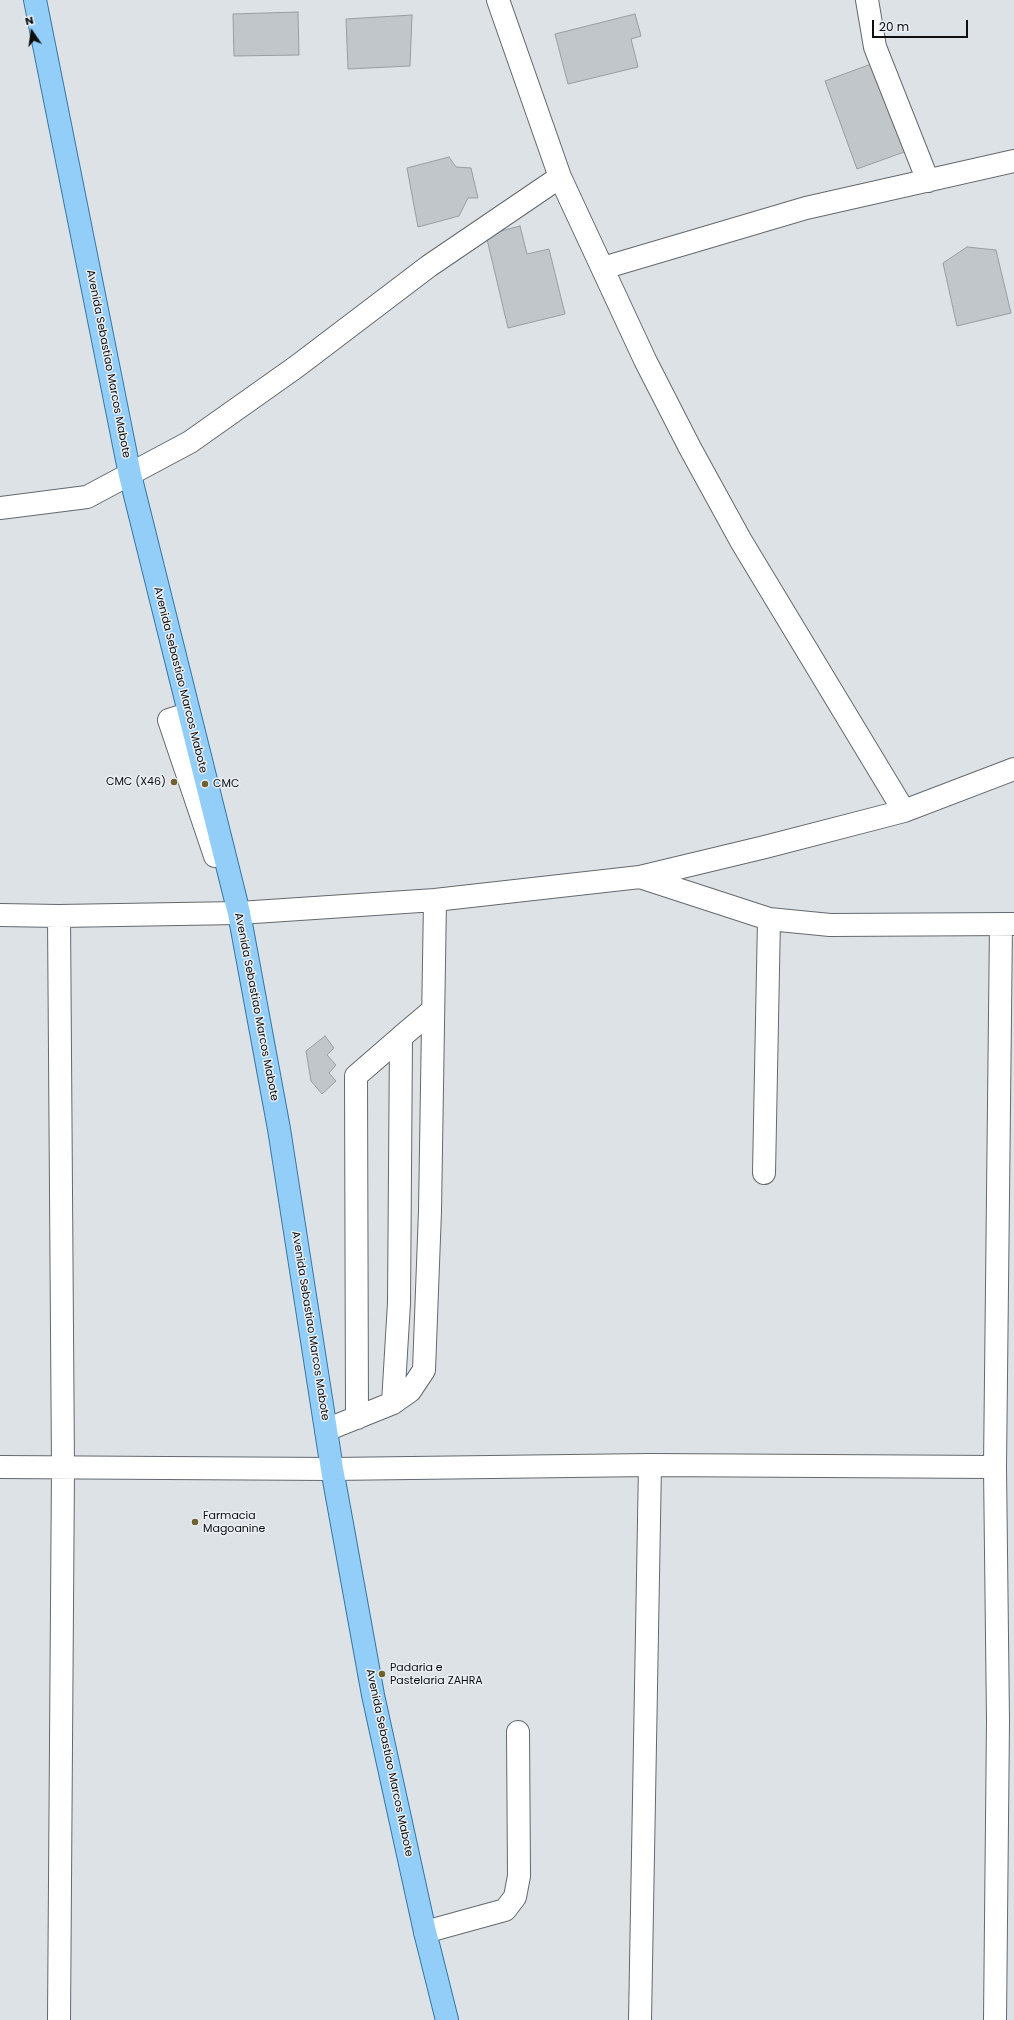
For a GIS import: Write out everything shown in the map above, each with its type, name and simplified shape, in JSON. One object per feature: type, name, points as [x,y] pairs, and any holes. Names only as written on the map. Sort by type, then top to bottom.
[{"type":"main road","name":"Avenida Sebastiao Marcos Mabote","points":[[35,0],[130,475],[238,913],[279,1129],[332,1468],[373,1695],[425,1932],[447,2020]]},
{"type":"street","points":[[498,0],[560,177],[645,360],[690,448],[741,541],[904,811]]},
{"type":"street","points":[[867,0],[875,47],[928,181]]},
{"type":"street","points":[[603,268],[806,208],[1014,161]]},
{"type":"street","points":[[0,508],[87,497],[190,442],[296,367],[429,266],[560,177]]},
{"type":"street","points":[[0,915],[59,916],[238,913],[435,900],[640,877],[765,847],[904,811],[1014,769]]},
{"type":"street","points":[[640,877],[769,919],[830,925],[1007,924],[995,1467],[1006,1721],[995,2020]]},
{"type":"street","points":[[326,1430],[393,1404],[410,1391],[424,1370],[430,1211],[435,900]]},
{"type":"street","points":[[59,916],[63,1467],[59,2020]]},
{"type":"street","points":[[764,1173],[769,919]]},
{"type":"street","points":[[357,1418],[356,1076],[433,1010]]},
{"type":"street","points":[[393,1404],[399,1303],[401,1037]]},
{"type":"street","points":[[0,1467],[332,1468],[650,1464],[995,1467]]},
{"type":"street","points":[[640,2020],[650,1464]]},
{"type":"street","points":[[425,1932],[505,1910],[515,1897],[519,1876],[518,1732]]},
{"type":"building","points":[[298,12],[299,55],[234,56],[233,14]]},
{"type":"building","points":[[635,14],[641,36],[631,39],[638,67],[568,84],[555,34]]},
{"type":"building","points":[[412,15],[410,66],[348,69],[346,19]]},
{"type":"building","points":[[874,63],[907,151],[857,169],[825,81]]},
{"type":"building","points":[[449,157],[456,167],[471,168],[478,198],[468,198],[459,216],[418,227],[407,168]]},
{"type":"building","points":[[520,226],[527,254],[549,249],[565,314],[508,328],[486,235]]},
{"type":"building","points":[[967,247],[996,250],[1011,313],[957,326],[943,263]]},
{"type":"building","points":[[325,1036],[334,1048],[327,1055],[336,1065],[329,1073],[336,1081],[322,1094],[311,1081],[306,1051]]},
{"type":"place","name":"CMC (X46)","points":[[174,782]]},
{"type":"place","name":"CMC","points":[[205,784]]},
{"type":"place","name":"Farmacia Magoanine","points":[[195,1522]]},
{"type":"place","name":"Padaria e Pastelaria ZAHRA","points":[[382,1674]]}]
